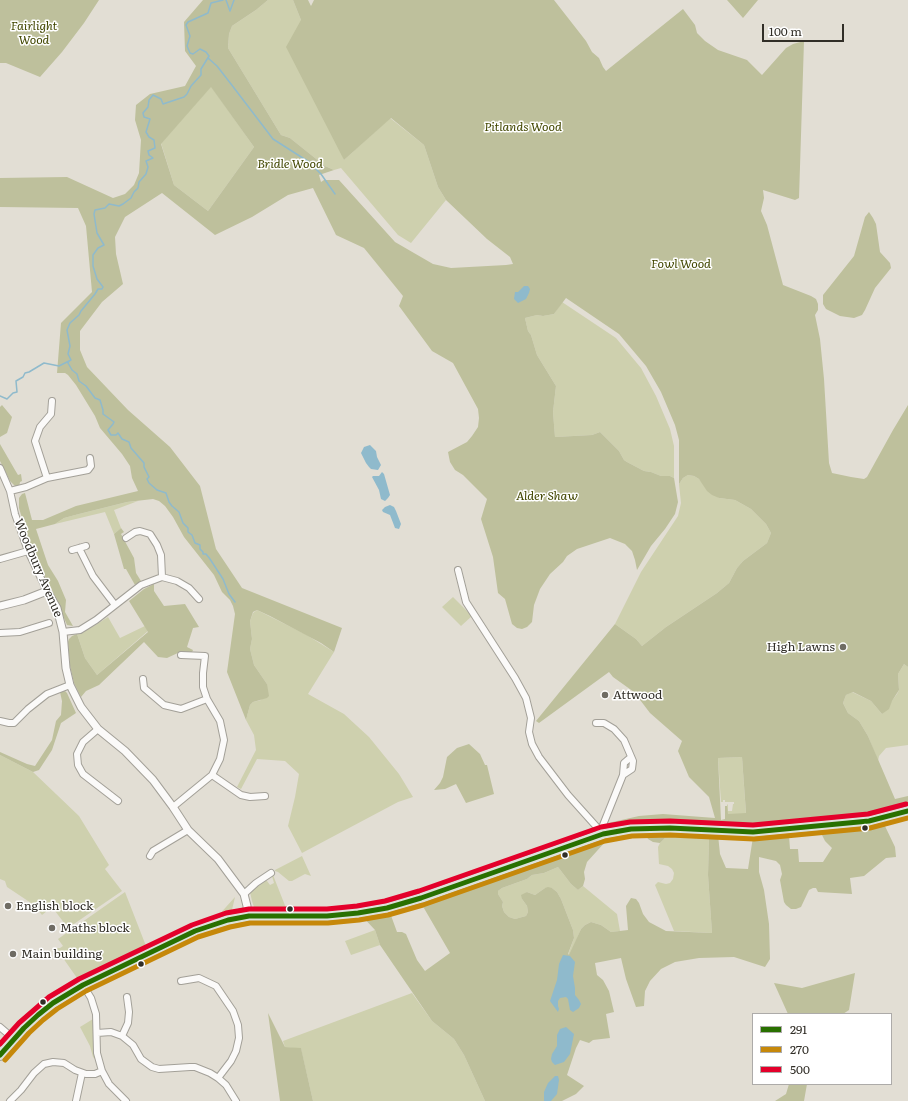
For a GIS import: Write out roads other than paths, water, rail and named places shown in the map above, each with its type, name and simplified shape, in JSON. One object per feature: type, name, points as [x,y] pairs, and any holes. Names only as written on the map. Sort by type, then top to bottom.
[{"type":"highway","points":[[0,1055],[38,1015],[53,1003],[82,985],[195,931],[228,920],[248,916],[327,916],[387,908],[436,893],[602,832],[662,828],[753,832],[869,821],[907,813]]},
{"type":"street","points":[[47,478],[35,441],[40,427],[51,414],[52,401]]},
{"type":"street","points":[[10,491],[26,487],[47,478],[88,470],[91,466],[90,458]]},
{"type":"street","name":"Woodbury Avenue","points":[[0,468],[10,491],[15,514],[28,551],[46,591],[57,608],[63,632],[66,668],[70,685],[81,707],[98,729],[125,751],[153,780],[188,830],[218,859],[244,894],[248,916]]},
{"type":"street","points":[[126,538],[134,532],[140,531],[150,534],[161,555],[162,577]]},
{"type":"street","points":[[72,550],[82,547],[93,576],[115,605]]},
{"type":"street","points":[[0,559],[28,551]]},
{"type":"street","points":[[458,570],[466,602],[515,678],[526,698],[531,718],[529,732],[532,744],[539,757],[568,794],[602,832],[624,775],[632,770],[634,761],[624,740],[614,729],[604,723],[596,723]]},
{"type":"street","points":[[63,632],[80,630],[96,620],[141,585],[162,577],[177,581],[189,588],[199,599]]},
{"type":"street","points":[[0,606],[24,600],[46,591]]},
{"type":"street","points":[[0,633],[20,632],[48,623]]},
{"type":"street","points":[[173,807],[212,775],[220,760],[224,740],[220,721],[207,699],[203,687],[203,673],[206,656],[181,655]]},
{"type":"street","points":[[143,679],[144,688],[164,705],[181,709],[207,699]]},
{"type":"street","points":[[0,721],[14,723],[28,709],[47,694],[70,685]]},
{"type":"street","points":[[98,729],[84,742],[77,754],[78,766],[83,774],[118,801]]},
{"type":"street","points":[[212,775],[241,795],[250,797],[265,796]]},
{"type":"street","points":[[150,856],[153,851],[188,830]]},
{"type":"street","points":[[244,894],[256,883],[270,877]]},
{"type":"street","points":[[181,981],[199,978],[216,986],[233,1011],[238,1025],[239,1038],[236,1051],[218,1078]]},
{"type":"street","points":[[82,985],[94,1006],[96,1014],[97,1054],[102,1071],[109,1084],[126,1101]]},
{"type":"street","points":[[122,1036],[128,1023],[129,1012],[127,997]]},
{"type":"street","points":[[0,1027],[14,1039]]},
{"type":"street","points":[[97,1033],[111,1032],[122,1036],[133,1045],[141,1058],[152,1067],[159,1069],[195,1067],[218,1078],[226,1085],[236,1101]]},
{"type":"street","points":[[10,1101],[44,1064],[53,1062],[64,1063],[82,1073],[90,1074],[102,1071]]},
{"type":"street","points":[[76,1101],[82,1073]]},
{"type":"water","points":[[524,286],[528,286],[530,289],[529,293],[526,299],[518,303],[514,299],[515,292],[518,292]]},
{"type":"water","points":[[370,445],[376,451],[381,465],[378,470],[371,469],[369,467],[361,453],[364,447]]},
{"type":"water","points":[[382,472],[384,474],[390,495],[385,501],[381,499],[379,490],[372,477],[379,476]]},
{"type":"water","points":[[390,505],[394,507],[401,524],[399,529],[395,528],[390,515],[382,510]]},
{"type":"water","points":[[563,955],[570,956],[575,962],[573,976],[575,995],[581,1004],[579,1008],[573,1012],[570,1010],[568,999],[566,997],[560,998],[558,1001],[558,1012],[550,1001],[557,980],[559,964]]},
{"type":"water","points":[[566,1027],[574,1034],[570,1054],[564,1062],[555,1065],[551,1059],[557,1046],[557,1035],[560,1029]]},
{"type":"water","points":[[555,1076],[558,1076],[559,1080],[557,1094],[551,1101],[544,1101],[544,1092],[548,1083]]},
{"type":"waterway","points":[[0,396],[7,399],[13,393],[17,392],[16,381],[23,377],[25,373],[44,363],[59,366],[71,360],[68,354],[70,346],[67,330],[70,323],[79,315],[98,289],[102,289],[103,287],[97,279],[93,266],[93,255],[98,248],[104,245],[97,233],[94,214],[95,210],[105,208],[109,204],[119,206],[123,204],[131,198],[138,188],[139,182],[146,174],[148,167],[146,161],[153,158],[149,155],[148,151],[155,148],[154,140],[149,137],[146,132],[150,119],[144,117],[143,113],[148,107],[149,100],[153,95],[161,99],[163,104],[184,97],[201,75],[201,69],[209,56],[206,52],[200,49],[193,54],[190,53],[187,46],[190,36],[186,25],[188,22],[208,13],[211,3],[223,0]]},
{"type":"waterway","points":[[226,0],[230,11],[234,0]]},
{"type":"waterway","points":[[208,58],[217,66],[273,139],[309,162],[321,174],[335,194]]},
{"type":"waterway","points":[[69,361],[68,363],[72,370],[77,374],[79,381],[86,386],[95,398],[100,400],[103,414],[114,422],[108,430],[111,435],[116,435],[118,433],[122,439],[129,442],[131,448],[144,463],[144,467],[149,477],[147,479],[149,483],[157,490],[166,493],[169,502],[179,512],[183,523],[188,528],[188,532],[192,535],[195,543],[200,545],[200,549],[203,554],[206,554],[210,559],[235,602]]},
{"type":"place","name":"High Lawns","points":[[843,647]]},
{"type":"place","name":"Attwood","points":[[605,695]]},
{"type":"place","name":"English block","points":[[8,906]]},
{"type":"place","name":"Maths block","points":[[52,928]]},
{"type":"place","name":"Main building","points":[[13,954]]},
{"type":"park label","name":"Fairlight Wood","points":[[34,33]]},
{"type":"park label","name":"Pitlands Wood","points":[[523,127]]},
{"type":"park label","name":"Bridle Wood","points":[[290,164]]},
{"type":"park label","name":"Fowl Wood","points":[[681,264]]},
{"type":"park label","name":"Alder Shaw","points":[[547,496]]}]
